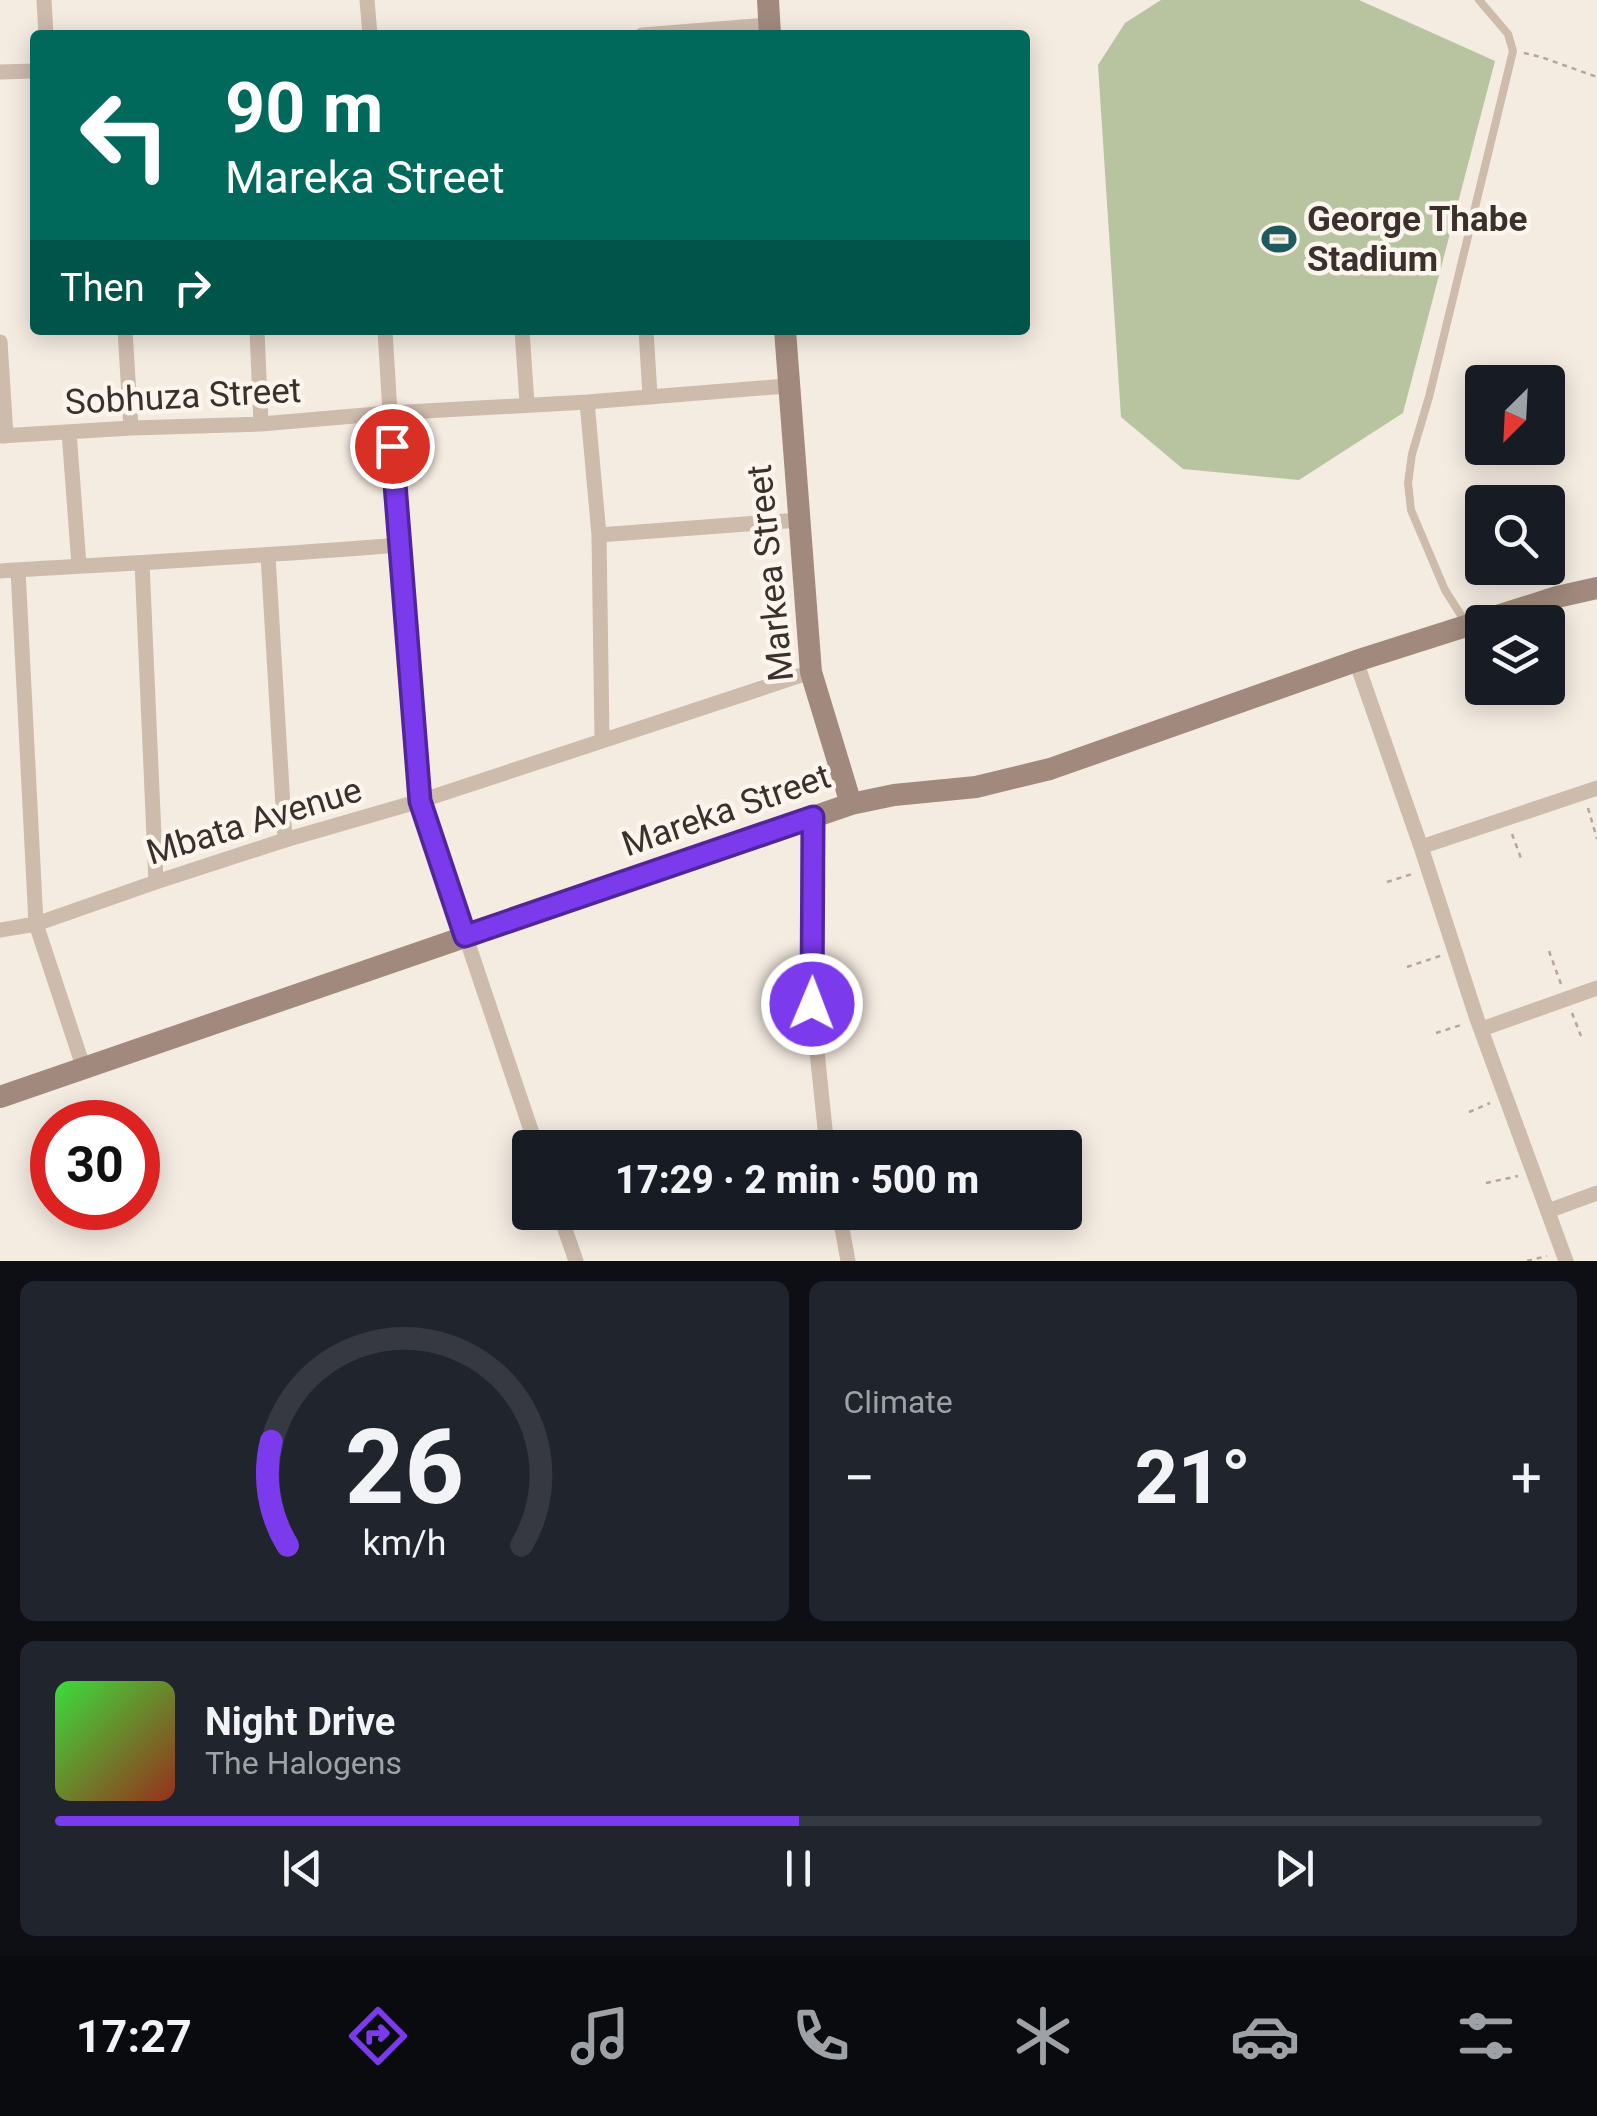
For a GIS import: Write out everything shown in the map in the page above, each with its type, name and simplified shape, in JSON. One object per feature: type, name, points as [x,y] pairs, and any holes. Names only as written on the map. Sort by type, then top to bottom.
[{"type":"main road","points":[[768,0],[769,30]]},
{"type":"main road","name":"Markea Street","points":[[785,335],[811,672],[850,804]]},
{"type":"main road","name":"Mareka Street","points":[[1532,605],[1597,588]]},
{"type":"main road","name":"Mareka Street","points":[[0,1097],[850,804],[976,788],[1050,768],[1465,627]]},
{"type":"street","points":[[44,0],[46,30]]},
{"type":"street","points":[[367,0],[370,30]]},
{"type":"street","points":[[0,72],[30,71]]},
{"type":"street","points":[[125,335],[131,428]]},
{"type":"street","points":[[257,335],[261,424]]},
{"type":"street","points":[[385,335],[420,801],[531,1130]]},
{"type":"street","points":[[522,335],[527,404]]},
{"type":"street","points":[[646,335],[650,396]]},
{"type":"street","points":[[0,342],[3,436]]},
{"type":"street","name":"Sobhuza Street","points":[[3,436],[261,424],[788,386]]},
{"type":"street","points":[[587,402],[599,534],[602,739]]},
{"type":"street","points":[[69,432],[79,565]]},
{"type":"street","points":[[599,534],[800,520]]},
{"type":"street","points":[[0,572],[398,544]]},
{"type":"street","points":[[268,556],[285,840]]},
{"type":"street","points":[[142,563],[156,882]]},
{"type":"street","points":[[18,570],[36,924],[84,1070]]},
{"type":"street","points":[[1356,662],[1454,951],[1564,1256]]},
{"type":"street","name":"Mbata Avenue","points":[[0,930],[36,924],[811,672]]},
{"type":"street","points":[[1421,847],[1590,790]]},
{"type":"street","points":[[813,817],[812,1004],[825,1130]]},
{"type":"street","points":[[1480,1024],[1597,988]]},
{"type":"street","points":[[1548,1211],[1597,1193]]},
{"type":"street","points":[[565,1230],[576,1261]]},
{"type":"street","points":[[843,1230],[848,1261]]},
{"type":"lane","points":[[1465,621],[1446,590],[1411,510],[1408,483],[1513,51],[1508,34],[1479,0]]},
{"type":"path","points":[[1513,51],[1597,77]]},
{"type":"path","points":[[1590,790],[1597,839]]},
{"type":"path","points":[[1506,818],[1522,861]]},
{"type":"path","points":[[1387,882],[1428,868]]},
{"type":"path","points":[[1407,967],[1454,951]]},
{"type":"path","points":[[1436,1033],[1480,1024]]},
{"type":"path","points":[[1469,1112],[1506,1097]]},
{"type":"path","points":[[1486,1183],[1534,1172]]},
{"type":"path","points":[[1527,1261],[1564,1256]]},
{"type":"green space","name":"George Thabe Stadium","points":[[1161,0],[1359,0],[1495,61],[1403,413],[1299,480],[1183,469],[1121,417],[1098,65],[1125,23]]},
{"type":"place","name":"George Thabe Stadium","points":[[1279,239]]},
{"type":"route","points":[[392,446],[420,801],[465,936],[813,817],[812,1004]]}]
